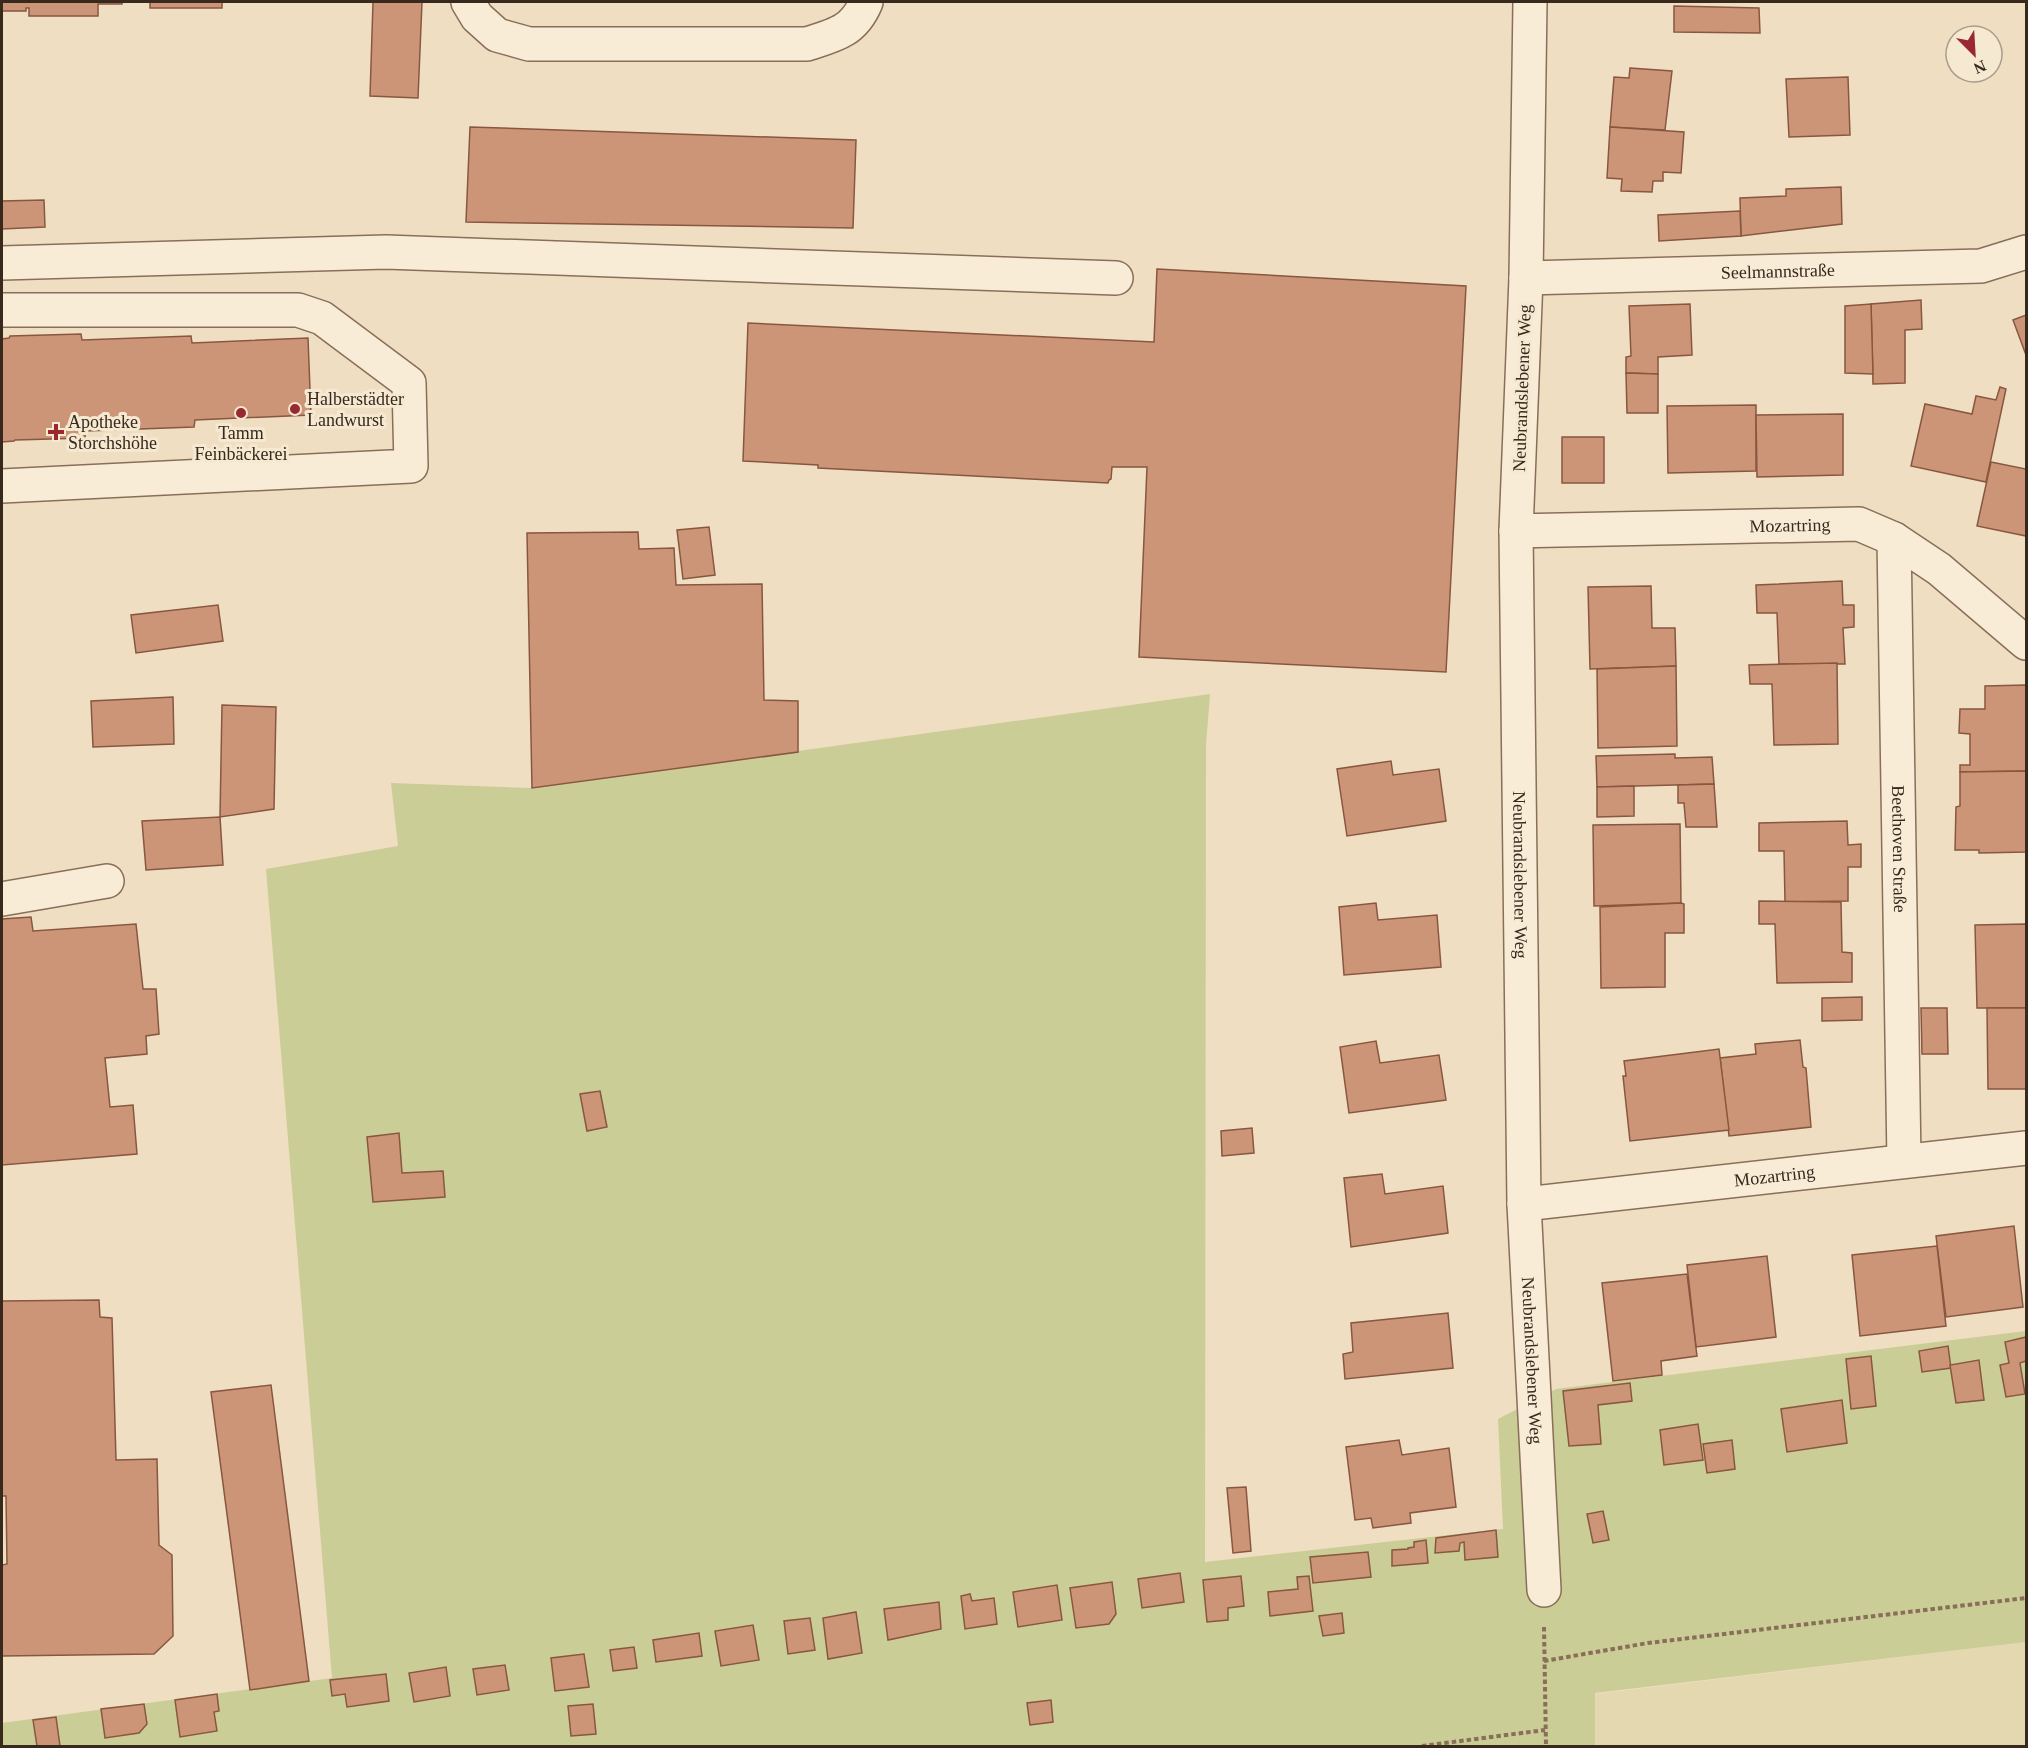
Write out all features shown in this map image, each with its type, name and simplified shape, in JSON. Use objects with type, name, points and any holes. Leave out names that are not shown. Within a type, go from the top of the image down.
[{"type":"street","points":[[468,2],[477,17],[497,35],[529,44],[807,44],[838,35],[859,17],[866,2]]},
{"type":"street","name":"Neubrandslebener Weg","points":[[1530,2],[1526,278],[1516,531],[1524,1204],[1544,1590]]},
{"type":"street","points":[[2,263],[386,252],[1116,278]]},
{"type":"street","name":"Seelmannstraße","points":[[1526,278],[1981,266],[2026,252]]},
{"type":"street","points":[[2,310],[298,310],[322,318],[409,383],[411,466],[2,486]]},
{"type":"street","name":"Mozartring","points":[[1516,531],[1859,524],[1894,539],[1939,570],[2026,643]]},
{"type":"street","name":"Beethoven Straße","points":[[1894,539],[1904,1161]]},
{"type":"street","points":[[2,899],[107,881]]},
{"type":"street","name":"Mozartring","points":[[1524,1204],[2026,1148]]},
{"type":"path","points":[[1544,1590],[1546,1746]]},
{"type":"path","points":[[1544,1661],[1648,1643],[2026,1598]]},
{"type":"path","points":[[1422,1746],[1545,1730]]},
{"type":"shaded area","points":[[2026,1642],[2026,1746],[1595,1746],[1595,1694]]},
{"type":"green space","points":[[1210,694],[1206,745],[1205,1562],[1503,1529],[1498,1419],[1556,1389],[2026,1331],[2026,1642],[1595,1693],[1595,1746],[2,1746],[2,1723],[332,1678],[266,869],[398,846],[391,783],[532,788]]},
{"type":"building","points":[[2,2],[122,2],[122,4],[98,4],[98,16],[29,16],[29,8],[26,8],[26,11],[2,11]]},
{"type":"building","points":[[150,2],[222,2],[222,8],[150,8]]},
{"type":"building","points":[[373,2],[422,2],[418,98],[370,96]]},
{"type":"building","points":[[1674,6],[1759,8],[1760,33],[1674,32]]},
{"type":"building","points":[[1630,68],[1672,71],[1665,130],[1610,127],[1614,77],[1629,78]]},
{"type":"building","points":[[1848,77],[1850,135],[1789,137],[1786,79]]},
{"type":"building","points":[[470,127],[856,140],[853,228],[466,222]]},
{"type":"building","points":[[1610,127],[1684,132],[1681,173],[1663,172],[1663,181],[1653,181],[1652,192],[1621,191],[1622,179],[1607,178]]},
{"type":"building","points":[[1841,187],[1842,224],[1741,236],[1740,198],[1786,196],[1786,189]]},
{"type":"building","points":[[44,200],[45,227],[2,229],[2,201]]},
{"type":"building","points":[[1740,211],[1741,236],[1659,241],[1658,215]]},
{"type":"building","points":[[1157,269],[1466,286],[1446,672],[1139,657],[1147,467],[1112,467],[1111,479],[1108,483],[818,468],[818,465],[743,461],[748,323],[1154,342]]},
{"type":"building","points":[[1921,300],[1922,329],[1905,330],[1905,383],[1873,384],[1871,304]]},
{"type":"building","points":[[1690,304],[1692,355],[1658,357],[1658,374],[1626,373],[1626,357],[1631,356],[1629,306]]},
{"type":"building","points":[[1871,304],[1873,374],[1845,373],[1845,306]]},
{"type":"building","points":[[2026,315],[2026,355],[2013,320]]},
{"type":"building","points":[[81,334],[82,340],[191,336],[192,343],[308,338],[311,415],[195,420],[194,427],[85,431],[85,438],[2,442],[2,339],[10,336]]},
{"type":"building","points":[[1626,373],[1658,374],[1658,413],[1627,413]]},
{"type":"building","points":[[2000,387],[2006,389],[1986,482],[1911,466],[1925,404],[1972,414],[1976,396],[1996,400]]},
{"type":"building","points":[[1756,405],[1756,471],[1668,473],[1667,406]]},
{"type":"building","points":[[1843,414],[1843,475],[1757,477],[1756,415]]},
{"type":"building","points":[[1562,437],[1604,437],[1604,483],[1562,483]]},
{"type":"building","points":[[1991,462],[2026,469],[2026,536],[1977,526]]},
{"type":"building","points":[[709,527],[715,575],[683,579],[677,530]]},
{"type":"building","points":[[638,532],[639,549],[674,548],[676,585],[762,584],[764,700],[798,701],[798,752],[532,788],[527,533]]},
{"type":"building","points":[[1842,581],[1843,605],[1854,605],[1854,627],[1843,628],[1845,664],[1779,664],[1777,613],[1757,613],[1756,585]]},
{"type":"building","points":[[1651,586],[1652,628],[1675,628],[1676,666],[1590,669],[1588,587]]},
{"type":"building","points":[[218,605],[223,641],[136,653],[131,615]]},
{"type":"building","points":[[1837,663],[1838,744],[1774,745],[1772,684],[1750,684],[1749,665]]},
{"type":"building","points":[[1676,666],[1677,746],[1598,748],[1597,669]]},
{"type":"building","points":[[2026,685],[2026,771],[1960,772],[1960,765],[1970,765],[1970,734],[1959,733],[1960,709],[1985,709],[1985,686]]},
{"type":"building","points":[[173,697],[174,744],[93,747],[91,701]]},
{"type":"building","points":[[222,705],[276,707],[274,809],[220,817]]},
{"type":"building","points":[[1675,754],[1675,758],[1712,757],[1714,784],[1597,787],[1596,756]]},
{"type":"building","points":[[1391,761],[1393,775],[1439,769],[1446,821],[1347,836],[1337,769]]},
{"type":"building","points":[[2026,771],[2026,852],[1979,853],[1979,850],[1955,850],[1956,807],[1960,806],[1960,772]]},
{"type":"building","points":[[1714,784],[1717,827],[1686,827],[1684,803],[1678,803],[1678,785]]},
{"type":"building","points":[[1634,786],[1634,816],[1597,817],[1597,787]]},
{"type":"building","points":[[220,817],[223,865],[146,870],[142,821]]},
{"type":"building","points":[[1847,821],[1848,845],[1861,844],[1861,867],[1848,867],[1848,901],[1785,902],[1784,851],[1759,851],[1759,823]]},
{"type":"building","points":[[1680,824],[1681,903],[1594,906],[1593,825]]},
{"type":"building","points":[[1759,901],[1841,902],[1842,952],[1852,953],[1852,982],[1777,983],[1775,924],[1759,924]]},
{"type":"building","points":[[1376,903],[1378,920],[1437,915],[1441,967],[1344,975],[1339,907]]},
{"type":"building","points":[[1684,904],[1684,933],[1665,933],[1665,987],[1601,988],[1600,907]]},
{"type":"building","points":[[31,917],[33,931],[136,924],[143,989],[156,989],[159,1034],[146,1036],[147,1054],[105,1058],[110,1107],[133,1105],[137,1154],[2,1165],[2,919]]},
{"type":"building","points":[[2026,924],[2026,1008],[1977,1008],[1975,925]]},
{"type":"building","points":[[1862,997],[1862,1020],[1822,1021],[1822,998]]},
{"type":"building","points":[[1921,1008],[1947,1008],[1948,1054],[1922,1054]]},
{"type":"building","points":[[1987,1008],[2026,1008],[2026,1089],[1988,1089]]},
{"type":"building","points":[[1800,1040],[1803,1067],[1806,1068],[1811,1127],[1729,1136],[1720,1058],[1756,1054],[1755,1044]]},
{"type":"building","points":[[1376,1041],[1380,1063],[1439,1055],[1446,1100],[1349,1113],[1340,1047]]},
{"type":"building","points":[[1719,1049],[1729,1130],[1630,1141],[1623,1076],[1626,1076],[1624,1061]]},
{"type":"building","points":[[600,1091],[607,1127],[587,1131],[580,1094]]},
{"type":"building","points":[[1252,1128],[1254,1153],[1222,1156],[1221,1131]]},
{"type":"building","points":[[399,1133],[402,1173],[443,1171],[445,1197],[373,1202],[367,1137]]},
{"type":"building","points":[[1382,1174],[1385,1194],[1443,1186],[1448,1233],[1351,1247],[1344,1178]]},
{"type":"building","points":[[2014,1226],[2023,1307],[1946,1317],[1936,1236]]},
{"type":"building","points":[[1937,1246],[1946,1326],[1860,1336],[1852,1255]]},
{"type":"building","points":[[1767,1256],[1776,1337],[1696,1347],[1687,1265]]},
{"type":"building","points":[[1687,1274],[1697,1356],[1661,1361],[1662,1375],[1613,1381],[1602,1283]]},
{"type":"building","points":[[99,1300],[100,1317],[112,1318],[116,1460],[157,1459],[159,1545],[172,1555],[173,1636],[154,1654],[2,1656],[2,1565],[7,1564],[6,1496],[2,1496],[2,1301]]},
{"type":"building","points":[[1448,1313],[1453,1368],[1345,1379],[1343,1354],[1353,1352],[1351,1323]]},
{"type":"building","points":[[2026,1337],[2026,1361],[2020,1363],[2025,1394],[2006,1397],[2000,1365],[2009,1363],[2005,1342]]},
{"type":"building","points":[[1948,1346],[1951,1368],[1922,1372],[1919,1351]]},
{"type":"building","points":[[1871,1356],[1876,1406],[1851,1409],[1846,1359]]},
{"type":"building","points":[[1979,1360],[1984,1400],[1956,1403],[1950,1365]]},
{"type":"building","points":[[1630,1383],[1632,1401],[1598,1405],[1601,1444],[1569,1446],[1563,1391]]},
{"type":"building","points":[[271,1385],[309,1681],[250,1690],[211,1392]]},
{"type":"building","points":[[1842,1400],[1847,1443],[1787,1452],[1781,1409]]},
{"type":"building","points":[[1698,1424],[1703,1460],[1664,1465],[1660,1430]]},
{"type":"building","points":[[1399,1440],[1402,1455],[1449,1448],[1456,1507],[1410,1513],[1411,1523],[1373,1528],[1371,1518],[1355,1520],[1346,1447]]},
{"type":"building","points":[[1732,1440],[1735,1469],[1707,1473],[1703,1444]]},
{"type":"building","points":[[1246,1487],[1251,1551],[1233,1553],[1227,1488]]},
{"type":"building","points":[[1603,1511],[1609,1540],[1593,1543],[1587,1514]]},
{"type":"building","points":[[1496,1530],[1498,1557],[1465,1560],[1464,1542],[1460,1543],[1459,1551],[1435,1553],[1436,1538]]},
{"type":"building","points":[[1426,1540],[1428,1563],[1392,1566],[1392,1550],[1408,1549],[1414,1547],[1414,1542]]},
{"type":"building","points":[[1368,1552],[1371,1577],[1313,1583],[1310,1557]]},
{"type":"building","points":[[1180,1573],[1184,1602],[1142,1608],[1138,1579]]},
{"type":"building","points":[[1241,1576],[1244,1606],[1228,1608],[1228,1620],[1207,1622],[1203,1580]]},
{"type":"building","points":[[1309,1576],[1313,1611],[1270,1616],[1268,1592],[1298,1589],[1297,1577]]},
{"type":"building","points":[[1112,1582],[1116,1614],[1109,1624],[1076,1628],[1070,1588]]},
{"type":"building","points":[[1057,1585],[1062,1620],[1018,1627],[1013,1592]]},
{"type":"building","points":[[970,1594],[972,1601],[994,1598],[997,1624],[965,1629],[961,1596]]},
{"type":"building","points":[[939,1602],[941,1629],[888,1640],[884,1609]]},
{"type":"building","points":[[856,1612],[862,1653],[828,1659],[823,1618]]},
{"type":"building","points":[[1342,1613],[1344,1633],[1323,1636],[1319,1616]]},
{"type":"building","points":[[810,1618],[815,1650],[788,1654],[784,1621]]},
{"type":"building","points":[[753,1625],[759,1660],[721,1666],[715,1631]]},
{"type":"building","points":[[699,1633],[702,1656],[656,1662],[653,1640]]},
{"type":"building","points":[[634,1647],[637,1668],[613,1671],[610,1650]]},
{"type":"building","points":[[584,1654],[589,1687],[555,1691],[551,1658]]},
{"type":"building","points":[[505,1665],[509,1690],[477,1695],[473,1669]]},
{"type":"building","points":[[446,1667],[450,1696],[414,1702],[409,1673]]},
{"type":"building","points":[[386,1674],[389,1701],[347,1707],[345,1694],[332,1696],[330,1680]]},
{"type":"building","points":[[217,1694],[219,1711],[214,1712],[217,1731],[180,1737],[175,1700]]},
{"type":"building","points":[[1051,1700],[1053,1722],[1030,1725],[1027,1703]]},
{"type":"building","points":[[144,1704],[147,1724],[139,1733],[105,1738],[101,1709]]},
{"type":"building","points":[[593,1704],[596,1734],[571,1736],[568,1706]]},
{"type":"building","points":[[56,1717],[60,1746],[37,1746],[33,1720]]},
{"type":"place","name":"Halberstädter Landwurst","points":[[295,409]]},
{"type":"place","name":"Tamm Feinbäckerei","points":[[241,413]]},
{"type":"place","name":"Apotheke Storchshöhe","points":[[56,432]]}]
